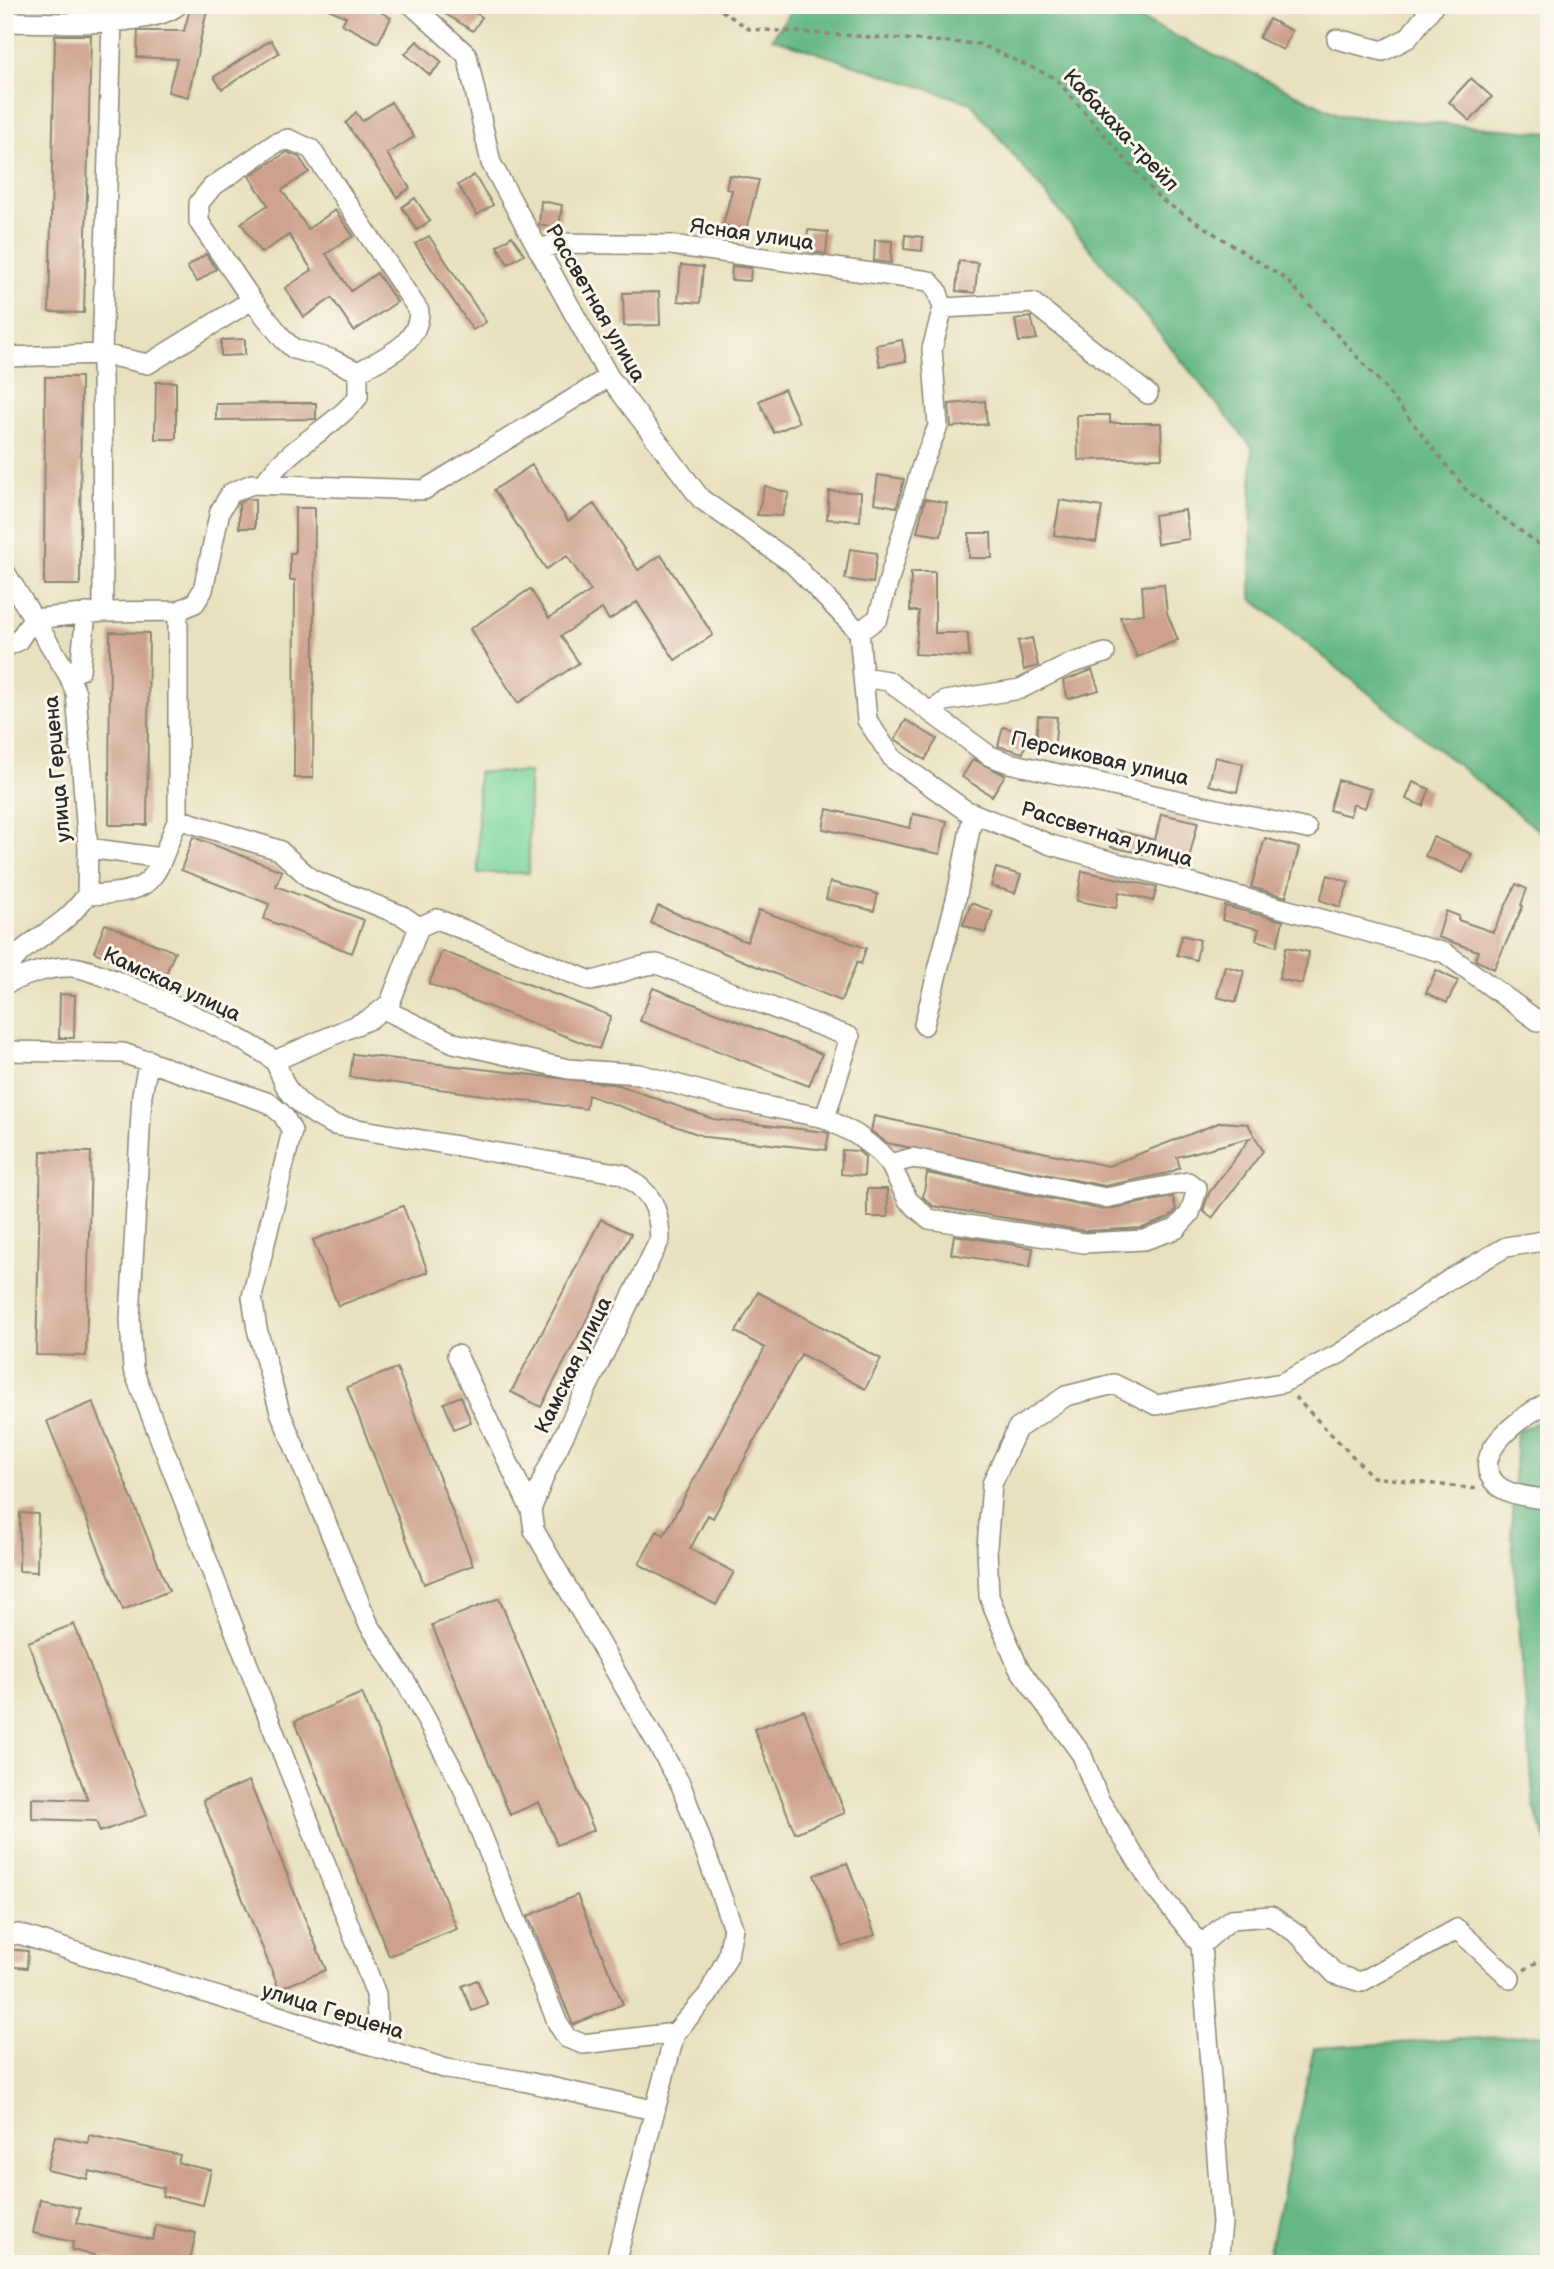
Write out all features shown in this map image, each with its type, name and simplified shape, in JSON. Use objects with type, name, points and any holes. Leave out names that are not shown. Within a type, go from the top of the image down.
[{"type":"street","points":[[5,22],[112,21],[137,13],[162,15],[178,5]]},
{"type":"street","name":"Рассветная улица","points":[[412,5],[467,55],[491,163],[609,377],[701,499],[792,563],[859,632],[867,720],[894,759],[973,814],[1051,845],[1445,953],[1538,1021],[1549,1024]]},
{"type":"street","points":[[1337,39],[1382,51],[1408,38],[1434,5]]},
{"type":"street","points":[[69,676],[80,670],[94,613],[112,21]]},
{"type":"street","points":[[288,139],[299,141],[311,149],[419,311],[419,327],[405,344],[358,372],[331,359],[294,349],[252,299],[199,222],[199,203],[212,187],[276,143],[288,139]]},
{"type":"street","name":"Ясная улица","points":[[538,249],[561,243],[671,245],[929,281],[937,290],[943,309]]},
{"type":"street","points":[[5,357],[102,354],[148,364],[252,299]]},
{"type":"street","points":[[859,632],[878,618],[922,466],[938,426],[932,349],[943,309],[1034,303],[1148,394]]},
{"type":"street","points":[[264,485],[273,469],[342,417],[358,397],[358,372]]},
{"type":"street","points":[[5,647],[18,641],[33,619],[94,613],[178,611],[195,603],[203,590],[220,510],[231,493],[252,484],[424,490],[609,377]]},
{"type":"street","name":"улица Герцена","points":[[5,572],[69,676],[76,693],[88,848],[87,895]]},
{"type":"street","points":[[5,978],[9,964],[21,951],[62,922],[87,895],[129,894],[153,880],[178,819],[178,611]]},
{"type":"street","points":[[932,711],[945,701],[1020,689],[1070,664],[1105,653]]},
{"type":"street","name":"Персиковая улица","points":[[863,677],[888,681],[990,756],[1009,763],[1307,829]]},
{"type":"street","points":[[924,1026],[957,895],[973,814]]},
{"type":"street","points":[[178,819],[279,850],[311,879],[403,916],[419,927]]},
{"type":"street","points":[[88,848],[162,858]]},
{"type":"street","points":[[274,1061],[370,1019],[390,1003],[419,927],[438,919],[591,981],[613,977],[637,964],[657,964],[850,1037],[825,1118]]},
{"type":"street","name":"Камская улица","points":[[5,984],[32,972],[72,967],[92,971],[166,1003],[274,1061],[286,1087],[303,1106],[312,1115],[334,1125],[622,1174],[641,1185],[659,1215],[660,1239],[545,1474],[531,1510]]},
{"type":"street","points":[[383,1009],[454,1043],[568,1069],[639,1074],[734,1100],[825,1118],[858,1135],[890,1164],[908,1200],[929,1219],[1084,1243],[1144,1240],[1176,1229],[1190,1213],[1197,1189],[1188,1182],[1105,1198],[913,1158],[890,1164]]},
{"type":"street","points":[[5,1051],[123,1053],[149,1060],[182,1076],[269,1102],[283,1115],[292,1131],[252,1297],[257,1329],[279,1412],[368,1623],[407,1684],[462,1786],[558,2024],[567,2038],[583,2044],[675,2033]]},
{"type":"street","points":[[149,1060],[142,1094],[130,1319],[133,1369],[376,1994],[378,2048]]},
{"type":"street","points":[[1218,2264],[1222,2223],[1200,1945],[1154,1887],[1098,1798],[1082,1755],[1018,1667],[989,1596],[987,1548],[992,1484],[1017,1429],[1066,1396],[1114,1384],[1156,1405],[1282,1383],[1339,1354],[1450,1279],[1506,1247],[1549,1240]]},
{"type":"street","points":[[457,1355],[531,1510],[534,1530],[681,1785],[733,1928],[728,1956],[708,1995],[675,2033],[615,2264]]},
{"type":"street","points":[[1549,1402],[1528,1412],[1504,1432],[1491,1452],[1488,1467],[1497,1485],[1514,1493],[1549,1500]]},
{"type":"street","points":[[1200,1945],[1231,1919],[1271,1916],[1299,1935],[1335,1974],[1361,1982],[1457,1929],[1510,1978]]},
{"type":"street","name":"улица Герцена","points":[[5,1936],[19,1934],[447,2069],[523,2081],[653,2110]]},
{"type":"path","name":"Кабахаха-трейл","points":[[713,5],[749,29],[979,44],[1055,78],[1160,199],[1287,280],[1381,383],[1468,491],[1549,552]]},
{"type":"path","points":[[1282,1383],[1373,1477],[1514,1493]]},
{"type":"path","points":[[1510,1978],[1549,1955]]},
{"type":"green space","points":[[796,5],[1111,5],[1340,115],[1549,133],[1549,839],[1251,598],[1252,447],[971,103],[772,38]]},
{"type":"green space","points":[[478,772],[529,772],[529,873],[478,873]]},
{"type":"green space","points":[[1549,1416],[1549,1849],[1534,1806],[1511,1529],[1517,1432]]},
{"type":"green space","points":[[1549,2034],[1549,2264],[1266,2264],[1314,2048]]},
{"type":"building","points":[[191,5],[208,5],[188,97],[168,92],[177,59],[137,57],[138,31],[184,31]]},
{"type":"building","points":[[320,5],[368,5],[391,18],[378,43],[342,24],[346,17]]},
{"type":"building","points":[[431,5],[462,5],[482,17],[473,31]]},
{"type":"building","points":[[1269,19],[1292,31],[1283,50],[1259,38]]},
{"type":"building","points":[[55,35],[91,35],[84,313],[49,312]]},
{"type":"building","points":[[271,40],[279,53],[222,89],[214,77]]},
{"type":"building","points":[[417,41],[442,62],[430,75],[405,54]]},
{"type":"building","points":[[1471,78],[1492,97],[1470,121],[1449,102]]},
{"type":"building","points":[[391,102],[414,137],[387,154],[410,188],[397,197],[346,123],[356,112],[362,121]]},
{"type":"building","points":[[287,152],[299,157],[309,172],[282,190],[308,229],[335,210],[353,236],[326,254],[351,291],[377,273],[397,302],[354,331],[332,298],[304,317],[285,288],[312,270],[289,235],[261,253],[241,223],[268,205],[249,176]]},
{"type":"building","points":[[474,175],[493,205],[477,215],[458,185]]},
{"type":"building","points":[[729,175],[759,180],[746,230],[723,225],[732,190],[726,189]]},
{"type":"building","points":[[415,198],[430,221],[417,230],[402,207]]},
{"type":"building","points":[[541,201],[562,205],[559,228],[539,225]]},
{"type":"building","points":[[808,230],[828,232],[826,254],[806,251]]},
{"type":"building","points":[[905,235],[923,237],[922,251],[904,249]]},
{"type":"building","points":[[429,236],[486,322],[473,330],[415,244]]},
{"type":"building","points":[[512,236],[524,254],[508,264],[497,246]]},
{"type":"building","points":[[875,240],[892,241],[891,263],[874,261]]},
{"type":"building","points":[[206,254],[216,269],[197,282],[187,267]]},
{"type":"building","points":[[959,261],[978,263],[975,293],[956,291]]},
{"type":"building","points":[[681,265],[703,267],[700,303],[678,301]]},
{"type":"building","points":[[732,266],[751,268],[750,281],[731,280]]},
{"type":"building","points":[[659,292],[660,325],[624,326],[623,293]]},
{"type":"building","points":[[1031,317],[1037,339],[1019,342],[1015,320]]},
{"type":"building","points":[[245,339],[245,355],[221,356],[221,340]]},
{"type":"building","points":[[902,340],[906,361],[880,366],[876,345]]},
{"type":"building","points":[[45,377],[81,377],[80,585],[44,585]]},
{"type":"building","points":[[156,382],[176,382],[176,439],[155,439]]},
{"type":"building","points":[[784,389],[799,422],[774,433],[759,401]]},
{"type":"building","points":[[985,401],[987,424],[951,427],[949,404]]},
{"type":"building","points":[[316,403],[316,419],[216,420],[216,404]]},
{"type":"building","points":[[1077,415],[1110,415],[1110,423],[1161,423],[1162,458],[1078,460]]},
{"type":"building","points":[[532,465],[568,521],[594,504],[638,570],[661,555],[713,635],[675,660],[637,602],[609,620],[602,609],[561,636],[579,663],[518,703],[470,629],[530,589],[549,618],[591,591],[567,556],[546,569],[494,490]]},
{"type":"building","points":[[878,475],[904,479],[897,507],[874,503]]},
{"type":"building","points":[[765,486],[789,493],[782,516],[757,515]]},
{"type":"building","points":[[829,491],[861,492],[860,521],[827,519]]},
{"type":"building","points":[[255,499],[255,528],[239,528],[239,503]]},
{"type":"building","points":[[925,499],[947,503],[941,536],[917,532]]},
{"type":"building","points":[[1060,500],[1102,507],[1096,542],[1054,535]]},
{"type":"building","points":[[295,508],[315,508],[313,778],[294,778],[295,580],[290,580],[290,553],[295,553]]},
{"type":"building","points":[[1185,510],[1189,539],[1157,544],[1154,515]]},
{"type":"building","points":[[969,533],[991,533],[992,558],[969,558]]},
{"type":"building","points":[[850,549],[877,553],[873,583],[845,579]]},
{"type":"building","points":[[911,572],[935,572],[935,633],[968,633],[969,657],[915,654],[919,611],[910,611]]},
{"type":"building","points":[[1164,584],[1167,613],[1178,640],[1137,657],[1120,617],[1144,614],[1142,586]]},
{"type":"building","points":[[110,632],[149,633],[147,825],[109,825]]},
{"type":"building","points":[[1032,638],[1038,666],[1024,670],[1018,641]]},
{"type":"building","points":[[1092,670],[1099,690],[1068,699],[1063,681]]},
{"type":"building","points":[[1038,716],[1057,717],[1055,743],[1036,742]]},
{"type":"building","points":[[906,720],[937,739],[925,760],[895,739]]},
{"type":"building","points":[[1003,727],[1028,734],[1023,753],[998,746]]},
{"type":"building","points":[[1215,757],[1243,764],[1237,792],[1209,785]]},
{"type":"building","points":[[973,759],[1005,775],[992,796],[962,777]]},
{"type":"building","points":[[1338,780],[1371,789],[1365,808],[1353,804],[1350,816],[1329,810]]},
{"type":"building","points":[[1413,782],[1430,789],[1423,806],[1406,799]]},
{"type":"building","points":[[827,809],[910,828],[913,814],[947,821],[940,854],[823,829]]},
{"type":"building","points":[[1161,814],[1198,822],[1188,863],[1111,847],[1115,830],[1155,840]]},
{"type":"building","points":[[193,837],[282,871],[276,886],[364,920],[352,953],[264,919],[269,904],[181,870]]},
{"type":"building","points":[[1433,837],[1472,854],[1463,873],[1425,856]]},
{"type":"building","points":[[1265,838],[1299,848],[1286,897],[1251,887]]},
{"type":"building","points":[[996,868],[1021,875],[1015,893],[991,886]]},
{"type":"building","points":[[1082,871],[1157,887],[1153,901],[1119,892],[1116,908],[1077,901]]},
{"type":"building","points":[[1328,875],[1349,882],[1340,907],[1320,900]]},
{"type":"building","points":[[830,882],[878,894],[874,911],[826,899]]},
{"type":"building","points":[[1516,884],[1527,889],[1521,905],[1523,906],[1494,969],[1475,960],[1478,951],[1438,937],[1446,911],[1459,916],[1458,920],[1493,932]]},
{"type":"building","points":[[971,903],[993,911],[985,933],[963,925]]},
{"type":"building","points":[[658,906],[747,942],[759,910],[866,948],[861,964],[857,962],[841,1001],[651,923]]},
{"type":"building","points":[[1225,906],[1283,921],[1277,946],[1256,940],[1259,929],[1222,920]]},
{"type":"building","points":[[105,924],[175,952],[163,981],[94,952]]},
{"type":"building","points":[[1182,935],[1200,940],[1196,960],[1177,955]]},
{"type":"building","points":[[1286,947],[1309,952],[1302,984],[1279,979]]},
{"type":"building","points":[[442,951],[611,1016],[599,1049],[429,984]]},
{"type":"building","points":[[1225,966],[1244,971],[1236,1002],[1217,997]]},
{"type":"building","points":[[1436,970],[1458,981],[1447,1003],[1426,993]]},
{"type":"building","points":[[653,988],[822,1054],[809,1086],[640,1021]]},
{"type":"building","points":[[60,994],[75,995],[74,1038],[59,1038]]},
{"type":"building","points":[[353,1054],[619,1085],[713,1119],[829,1134],[826,1150],[706,1137],[588,1095],[586,1109],[350,1077]]},
{"type":"building","points":[[874,1116],[1108,1166],[1221,1122],[1248,1124],[1263,1151],[1212,1218],[1203,1211],[1209,1193],[1250,1138],[1177,1157],[1180,1168],[1168,1173],[1105,1186],[887,1143],[871,1131]]},
{"type":"building","points":[[842,1150],[858,1151],[865,1157],[864,1176],[841,1174]]},
{"type":"building","points":[[41,1151],[91,1152],[86,1356],[36,1355]]},
{"type":"building","points":[[927,1173],[1103,1210],[1173,1197],[1176,1210],[1169,1218],[1142,1228],[1085,1231],[933,1206],[923,1197]]},
{"type":"building","points":[[867,1189],[887,1189],[888,1217],[867,1217]]},
{"type":"building","points":[[403,1206],[428,1272],[338,1306],[313,1240]]},
{"type":"building","points":[[601,1219],[631,1234],[541,1407],[511,1392]]},
{"type":"building","points":[[954,1235],[1033,1248],[1030,1267],[951,1254]]},
{"type":"building","points":[[758,1292],[881,1359],[865,1389],[801,1354],[713,1518],[708,1515],[690,1549],[734,1572],[716,1605],[639,1564],[657,1531],[664,1535],[765,1348],[736,1332]]},
{"type":"building","points":[[397,1368],[473,1565],[424,1584],[347,1387]]},
{"type":"building","points":[[461,1396],[471,1422],[454,1429],[444,1403]]},
{"type":"building","points":[[93,1402],[169,1591],[123,1610],[47,1421]]},
{"type":"building","points":[[20,1513],[38,1514],[37,1572],[19,1571]]},
{"type":"building","points":[[499,1598],[594,1830],[557,1845],[539,1802],[510,1815],[432,1625]]},
{"type":"building","points":[[74,1624],[147,1815],[100,1832],[96,1821],[32,1819],[32,1798],[88,1800],[28,1642]]},
{"type":"building","points":[[362,1693],[457,1929],[389,1956],[295,1721]]},
{"type":"building","points":[[804,1710],[845,1813],[795,1833],[754,1729]]},
{"type":"building","points":[[249,1781],[326,1970],[279,1989],[203,1800]]},
{"type":"building","points":[[847,1863],[875,1935],[842,1947],[814,1875]]},
{"type":"building","points":[[577,1895],[623,2004],[573,2025],[528,1916]]},
{"type":"building","points":[[5,1949],[28,1951],[27,1968],[5,1966]]},
{"type":"building","points":[[477,1980],[488,2005],[472,2011],[462,1986]]},
{"type":"building","points":[[89,2135],[180,2155],[178,2163],[211,2170],[203,2205],[162,2196],[164,2188],[89,2171],[87,2179],[47,2170],[55,2136],[88,2143]]},
{"type":"building","points":[[40,2199],[80,2208],[77,2223],[153,2240],[156,2225],[196,2233],[189,2264],[150,2259],[149,2264],[131,2264],[72,2250],[73,2242],[33,2233]]}]
